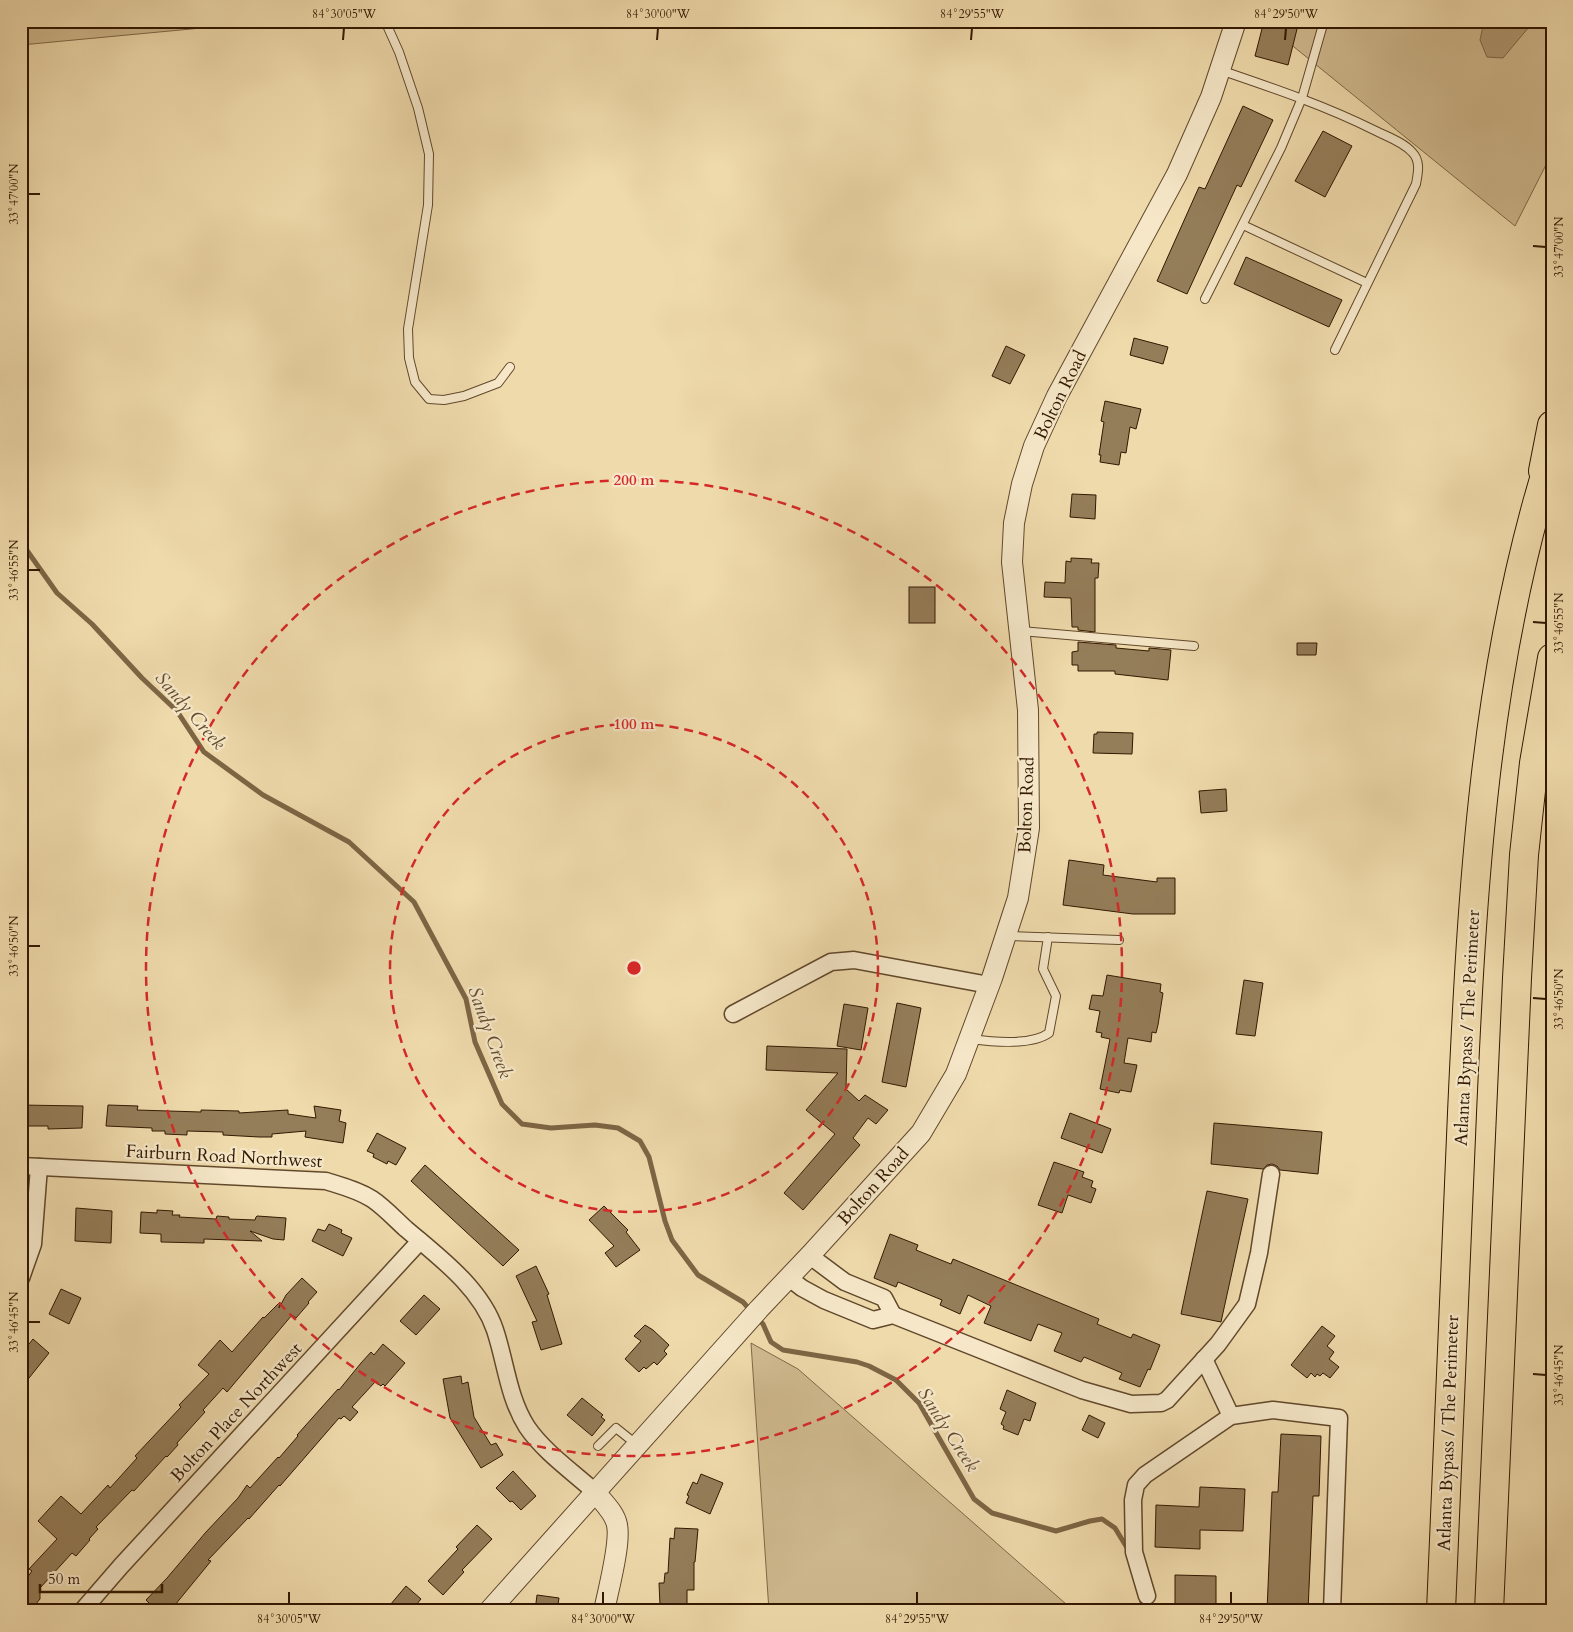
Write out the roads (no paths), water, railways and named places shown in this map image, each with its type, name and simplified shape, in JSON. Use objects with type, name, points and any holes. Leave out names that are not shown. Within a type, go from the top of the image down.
[{"type":"highway","points":[[1538,494],[1552,425]]},
{"type":"highway","name":"Atlanta Bypass / The Perimeter","points":[[1441,1611],[1467,1001],[1480,820],[1494,710],[1508,627],[1538,494],[1552,453]]},
{"type":"highway","points":[[1489,1611],[1516,988],[1524,855],[1534,764],[1552,658]]},
{"type":"street","name":"Bolton Road","points":[[488,1611],[759,1309],[810,1256],[921,1133],[956,1074],[989,985],[1018,898],[1029,828],[1028,710],[1012,562],[1014,523],[1022,484],[1034,446],[1057,396],[1177,174],[1211,97],[1236,21]]},
{"type":"street","points":[[733,1014],[831,962],[839,961],[854,960],[989,985]]},
{"type":"street","name":"Fairburn Road Northwest","points":[[21,1166],[326,1181],[352,1189],[372,1199],[467,1284],[485,1308],[495,1330],[511,1395],[527,1427],[545,1447],[596,1492]]},
{"type":"street","points":[[21,1278],[33,1244],[38,1167]]},
{"type":"street","points":[[789,1278],[802,1288],[838,1306],[873,1320],[893,1315],[1082,1390],[1131,1404],[1161,1403],[1167,1400],[1218,1344],[1246,1304],[1259,1253],[1271,1174]]},
{"type":"street","name":"Bolton Place Northwest","points":[[82,1611],[121,1566],[420,1241]]},
{"type":"street","points":[[810,1256],[849,1283],[884,1298],[893,1315]]},
{"type":"street","points":[[838,1306],[849,1283]]},
{"type":"street","points":[[1204,1360],[1231,1416]]},
{"type":"street","points":[[1147,1596],[1134,1552],[1133,1500],[1136,1485],[1144,1475],[1231,1416],[1273,1410],[1339,1418],[1332,1611]]},
{"type":"street","points":[[596,1492],[612,1513],[617,1524],[618,1537],[604,1611]]},
{"type":"lane","points":[[385,21],[399,52],[418,108],[429,154],[428,205],[408,329],[409,358],[415,382],[429,399],[444,400],[464,396],[498,383],[510,367]]},
{"type":"lane","points":[[1205,299],[1282,148],[1302,98],[1324,21]]},
{"type":"lane","points":[[1220,70],[1302,98],[1360,122],[1401,143],[1413,153],[1419,167],[1416,184],[1335,350]]},
{"type":"lane","points":[[1243,225],[1367,283]]},
{"type":"lane","points":[[1020,631],[1194,646]]},
{"type":"lane","points":[[1006,936],[1119,940]]},
{"type":"lane","points":[[969,1039],[1029,1041],[1049,1034],[1056,996],[1043,969],[1048,937]]},
{"type":"lane","points":[[598,1446],[616,1428],[638,1446]]},
{"type":"waterway","name":"Sandy Creek","points":[[21,542],[57,593],[92,624],[142,678],[177,711],[204,752],[263,795],[349,842],[414,902],[466,999],[475,1042],[502,1104],[522,1124],[551,1128],[595,1125],[618,1128],[640,1141],[649,1157],[665,1221],[672,1240],[698,1275],[743,1302],[751,1311]]},
{"type":"waterway","name":"Sandy Creek","points":[[757,1318],[763,1324],[771,1342],[783,1350],[857,1362],[896,1380],[919,1403],[974,1499],[992,1513],[1056,1531],[1102,1519],[1115,1528],[1129,1551]]},
{"type":"waterway","name":"Sandy Creek","points":[[1142,1598],[1142,1611]]}]
